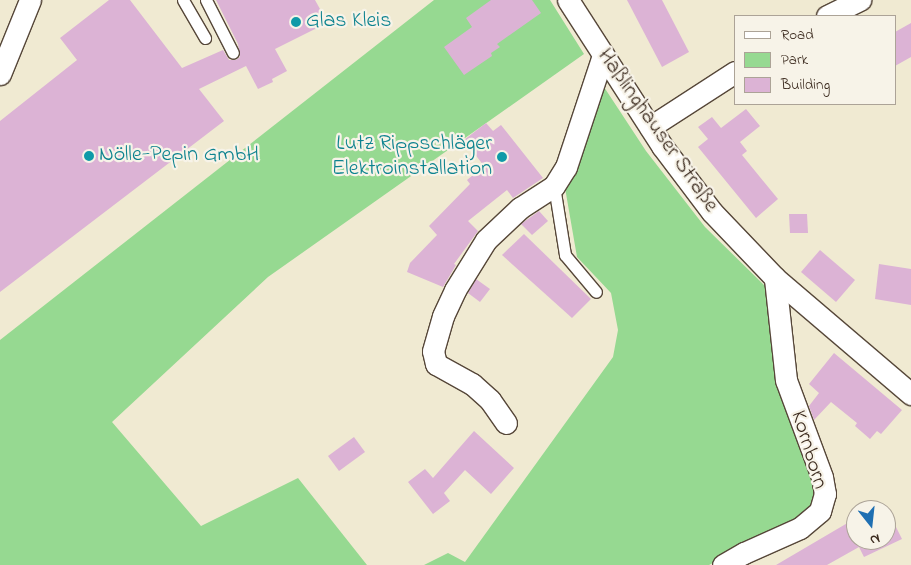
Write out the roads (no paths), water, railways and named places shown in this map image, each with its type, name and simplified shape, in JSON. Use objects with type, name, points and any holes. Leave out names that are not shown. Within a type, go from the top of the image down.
[{"type":"street","points":[[0,74],[30,0]]},
{"type":"street","name":"Haßlinghauser Straße","points":[[568,0],[662,146],[712,212],[775,278],[911,394]]},
{"type":"street","points":[[829,15],[860,0]]},
{"type":"street","points":[[506,423],[490,400],[472,384],[436,364],[433,351],[443,316],[455,290],[486,240],[520,208],[554,186],[566,167],[603,55]]},
{"type":"street","points":[[650,127],[734,73]]},
{"type":"street","name":"Kornborn","points":[[723,565],[800,528],[820,511],[825,494],[822,477],[786,380],[775,278]]},
{"type":"lane","points":[[184,0],[204,38]]},
{"type":"lane","points":[[206,0],[232,53]]},
{"type":"lane","points":[[554,186],[565,255],[596,292]]},
{"type":"place","name":"Glas Kleis","points":[[296,22]]},
{"type":"place","name":"Nölle-Pepin GmbH","points":[[89,156]]},
{"type":"place","name":"Lutz Rippschläger Elektroinstallation","points":[[502,157]]}]
